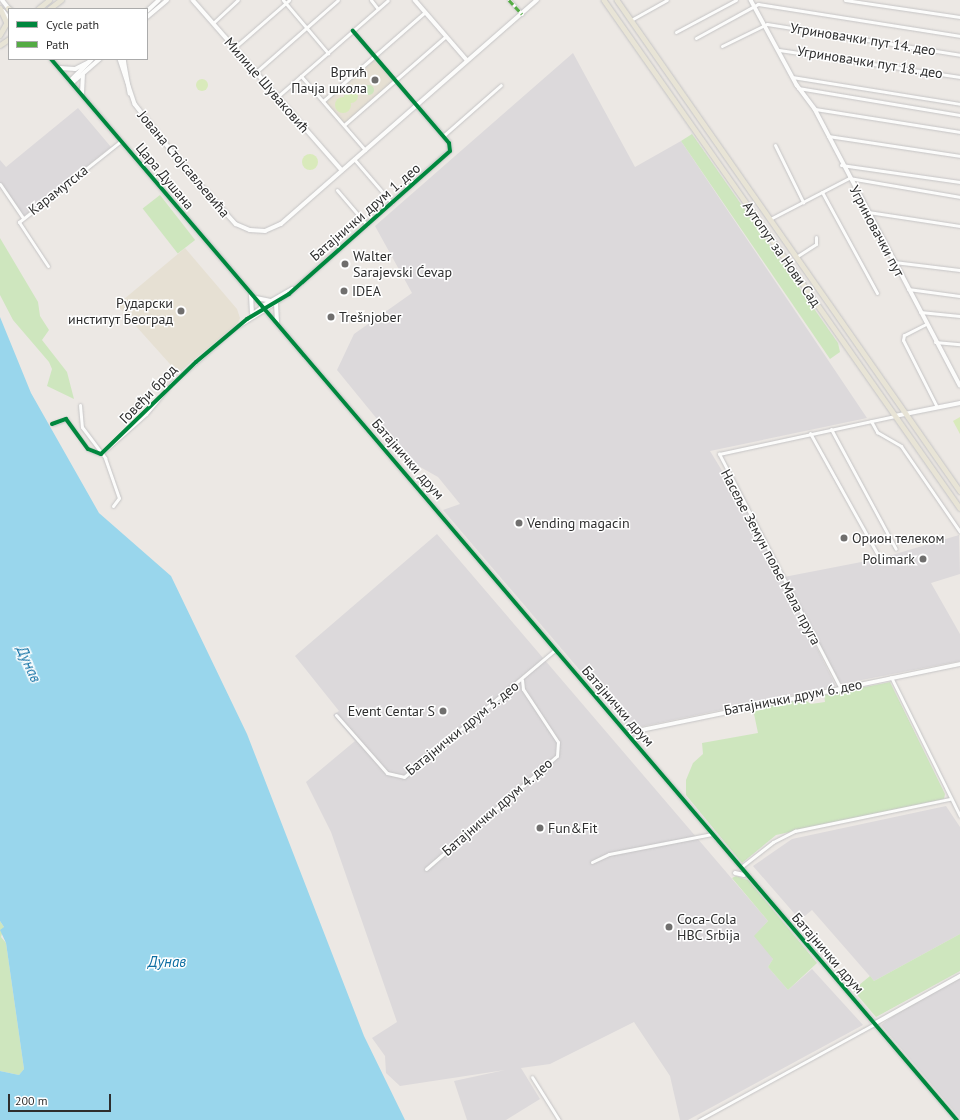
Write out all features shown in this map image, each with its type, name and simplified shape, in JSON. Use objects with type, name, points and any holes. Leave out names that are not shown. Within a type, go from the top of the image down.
[{"type":"main road","points":[[2,0],[8,8]]},
{"type":"main road","points":[[39,8],[49,0]]},
{"type":"main road","points":[[50,8],[61,0]]},
{"type":"main road","points":[[148,10],[160,0]]},
{"type":"main road","points":[[148,16],[167,0]]},
{"type":"main road","name":"Аутопут за Нови Сад","points":[[604,0],[960,508]]},
{"type":"main road","name":"Аутопут за Нови Сад","points":[[617,0],[960,491]]},
{"type":"main road","points":[[0,8],[8,17]]},
{"type":"main road","points":[[0,8],[7,23],[0,35]]},
{"type":"main road","name":"Цара Душана","points":[[52,60],[263,308]]},
{"type":"main road","points":[[58,68],[71,70],[91,60]]},
{"type":"main road","points":[[71,82],[91,60]]},
{"type":"main road","points":[[71,82],[99,60]]},
{"type":"main road","points":[[83,95],[80,82],[84,73]]},
{"type":"main road","points":[[250,294],[262,302],[271,301]]},
{"type":"main road","points":[[250,294],[252,313]]},
{"type":"main road","points":[[276,303],[278,326]]},
{"type":"main road","name":"Батајнички друм","points":[[263,308],[627,733],[748,878],[957,1120]]},
{"type":"main road","points":[[735,873],[748,878]]},
{"type":"street","name":"Милице Шуваковић","points":[[193,0],[342,170]]},
{"type":"street","points":[[212,23],[237,0]]},
{"type":"street","points":[[234,48],[284,1],[289,0]]},
{"type":"street","points":[[256,72],[338,0]]},
{"type":"street","points":[[370,0],[378,9]]},
{"type":"street","points":[[277,96],[388,0]]},
{"type":"street","points":[[415,0],[467,60]]},
{"type":"street","points":[[509,0],[522,14]]},
{"type":"street","name":"Јована Стојсављевића","points":[[123,60],[130,94],[186,169],[227,216],[245,229],[260,231],[278,226],[537,0]]},
{"type":"street","points":[[631,20],[667,0]]},
{"type":"street","points":[[676,32],[736,0]]},
{"type":"street","name":"Угриновачки пут","points":[[751,0],[780,50],[798,88],[815,110],[842,165],[935,342],[960,385]]},
{"type":"street","points":[[845,0],[960,17]]},
{"type":"street","points":[[284,1],[328,52]]},
{"type":"street","points":[[696,38],[754,6],[960,36]]},
{"type":"street","points":[[323,101],[425,12]]},
{"type":"street","points":[[722,46],[765,24]]},
{"type":"street","name":"Угриновачки пут 14. део","points":[[765,24],[960,55]]},
{"type":"street","points":[[353,31],[443,136],[501,86]]},
{"type":"street","points":[[344,125],[446,36]]},
{"type":"street","name":"Угриновачки пут 18. део","points":[[780,50],[960,77]]},
{"type":"street","points":[[301,76],[365,150]]},
{"type":"street","points":[[792,77],[960,104]]},
{"type":"street","points":[[798,88],[960,115]]},
{"type":"street","points":[[815,110],[960,132]]},
{"type":"street","name":"Батајнички друм 1. део","points":[[263,308],[276,303],[293,289],[450,151],[451,145],[443,136]]},
{"type":"street","points":[[828,136],[960,156]]},
{"type":"street","name":"Карамутска","points":[[48,266],[19,224],[23,218],[121,141]]},
{"type":"street","points":[[775,145],[803,202]]},
{"type":"street","points":[[354,159],[392,202]]},
{"type":"street","points":[[842,165],[960,182]]},
{"type":"street","points":[[770,219],[849,178],[960,197]]},
{"type":"street","points":[[0,184],[23,218]]},
{"type":"street","points":[[337,190],[367,224]]},
{"type":"street","points":[[822,192],[877,293]]},
{"type":"street","points":[[868,212],[960,226]]},
{"type":"street","points":[[796,257],[816,244],[816,237]]},
{"type":"street","points":[[894,262],[960,270]]},
{"type":"street","name":"Батајнички друм 1. део","points":[[263,308],[271,301],[293,289]]},
{"type":"street","points":[[908,289],[960,296]]},
{"type":"street","points":[[247,319],[252,313],[263,308]]},
{"type":"street","points":[[247,319],[263,308]]},
{"type":"street","points":[[920,312],[960,316]]},
{"type":"street","name":"Говеђи брод","points":[[101,454],[146,414],[171,384],[247,319]]},
{"type":"street","points":[[926,324],[904,335],[903,340],[937,408]]},
{"type":"street","points":[[935,342],[960,344]]},
{"type":"street","name":"Насеље Земун поље Мала пруга","points":[[840,687],[718,456],[724,450],[960,403]]},
{"type":"street","points":[[80,405],[82,427],[101,454],[119,498],[113,506]]},
{"type":"street","points":[[52,424],[66,419],[88,449],[101,454]]},
{"type":"street","points":[[871,421],[877,432],[901,446],[960,532]]},
{"type":"street","points":[[831,429],[896,549]]},
{"type":"street","points":[[810,433],[878,555]]},
{"type":"street","name":"Батајнички друм 3. део","points":[[336,715],[386,773],[404,777],[515,681],[522,680],[555,650]]},
{"type":"street","name":"Батајнички друм 6. део","points":[[627,733],[840,687],[960,664]]},
{"type":"street","points":[[891,677],[950,799],[960,816]]},
{"type":"street","name":"Батајнички друм 4. део","points":[[426,869],[557,756],[558,742],[523,689],[522,680]]},
{"type":"street","points":[[740,868],[773,842],[795,831],[950,799]]},
{"type":"street","points":[[592,862],[609,854],[712,834]]},
{"type":"street","points":[[699,1120],[960,976]]},
{"type":"street","points":[[532,1077],[559,1120]]},
{"type":"shaded area","points":[[573,53],[635,167],[681,141],[867,418],[710,451],[754,523],[836,686],[630,729],[443,510],[460,504],[438,477],[413,463],[337,370],[354,334],[412,293],[375,226]]},
{"type":"shaded area","points":[[374,56],[395,80],[344,125],[323,101]]},
{"type":"shaded area","points":[[78,108],[111,147],[23,217],[0,183],[0,160],[6,167]]},
{"type":"shaded area","name":"Рударски институт Београд","points":[[185,248],[237,309],[240,318],[238,323],[178,373],[117,305]]},
{"type":"shaded area","points":[[437,534],[768,921],[760,930],[773,959],[768,967],[788,990],[812,969],[863,1025],[688,1120],[680,1120],[670,1076],[634,1022],[550,1064],[521,1068],[540,1099],[506,1120],[467,1120],[454,1081],[505,1070],[400,1086],[386,1073],[385,1056],[372,1038],[397,1022],[331,832],[306,782],[355,741],[333,715],[339,711],[295,656]]},
{"type":"shaded area","points":[[959,535],[960,574],[931,583],[960,634],[960,661],[841,684],[784,577],[882,558]]},
{"type":"shaded area","points":[[946,806],[960,827],[960,934],[874,981],[812,910],[800,920],[753,866],[792,839]]},
{"type":"shaded area","points":[[960,977],[960,1118],[881,1025],[910,1003]]},
{"type":"green space","points":[[202,79],[206,81],[208,85],[206,89],[202,91],[198,89],[196,85],[198,81]]},
{"type":"green space","points":[[367,85],[371,85],[373,86],[373,94],[367,95],[364,92],[364,88]]},
{"type":"green space","points":[[351,89],[356,91],[358,96],[356,101],[351,103],[346,101],[344,96],[346,91]]},
{"type":"green space","points":[[340,97],[346,97],[351,102],[349,111],[346,113],[340,113],[335,108],[335,102]]},
{"type":"green space","points":[[692,134],[838,343],[840,352],[830,359],[681,141]]},
{"type":"green space","points":[[307,154],[313,154],[318,159],[316,168],[313,170],[307,170],[302,165],[302,159]]},
{"type":"green space","points":[[160,195],[195,240],[178,253],[143,209]]},
{"type":"green space","points":[[0,238],[38,302],[40,316],[49,330],[42,340],[67,372],[74,399],[47,386],[52,369],[49,362],[13,320],[0,295]]},
{"type":"green space","points":[[960,417],[960,434],[953,421]]},
{"type":"green space","points":[[890,682],[945,794],[944,799],[776,835],[742,863],[686,795],[686,780],[693,763],[703,754],[702,743],[758,733],[753,709],[803,699],[811,704],[825,702],[824,695]]},
{"type":"green space","points":[[736,876],[748,880],[817,963],[788,990],[768,967],[773,959],[754,936],[768,921],[732,878]]},
{"type":"green space","points":[[0,921],[4,927],[1,937],[6,943],[24,1069],[19,1075],[0,1071]]},
{"type":"green space","points":[[960,934],[960,971],[876,1017],[853,990],[870,976],[874,981]]},
{"type":"water","name":"Дунав","points":[[0,317],[31,393],[99,513],[171,576],[247,734],[364,1036],[405,1120],[0,1120],[0,1071],[19,1075],[24,1069],[6,943],[0,930],[4,927],[0,921]]},
{"type":"marked path","points":[[509,0],[522,14]]},
{"type":"cycle path","points":[[52,424],[66,419],[88,449],[101,454],[196,362],[247,319],[289,294],[450,151],[449,143],[353,31]]},
{"type":"cycle path","points":[[52,60],[957,1120]]},
{"type":"place","name":"Вртић Пачја школа","points":[[375,80]]},
{"type":"place","name":"Walter Sarajevski Ćevap","points":[[345,264]]},
{"type":"place","name":"IDEA","points":[[344,291]]},
{"type":"place","name":"Рударски институт Београд","points":[[181,311]]},
{"type":"place","name":"Trešnjober","points":[[331,317]]},
{"type":"place","name":"Vending magacin","points":[[519,523]]},
{"type":"place","name":"Орион телеком","points":[[844,538]]},
{"type":"place","name":"Polimark","points":[[923,559]]},
{"type":"place","name":"Event Centar S","points":[[443,711]]},
{"type":"place","name":"Fun&Fit","points":[[540,828]]},
{"type":"place","name":"Coca-Cola HBC Srbija","points":[[669,927]]}]
